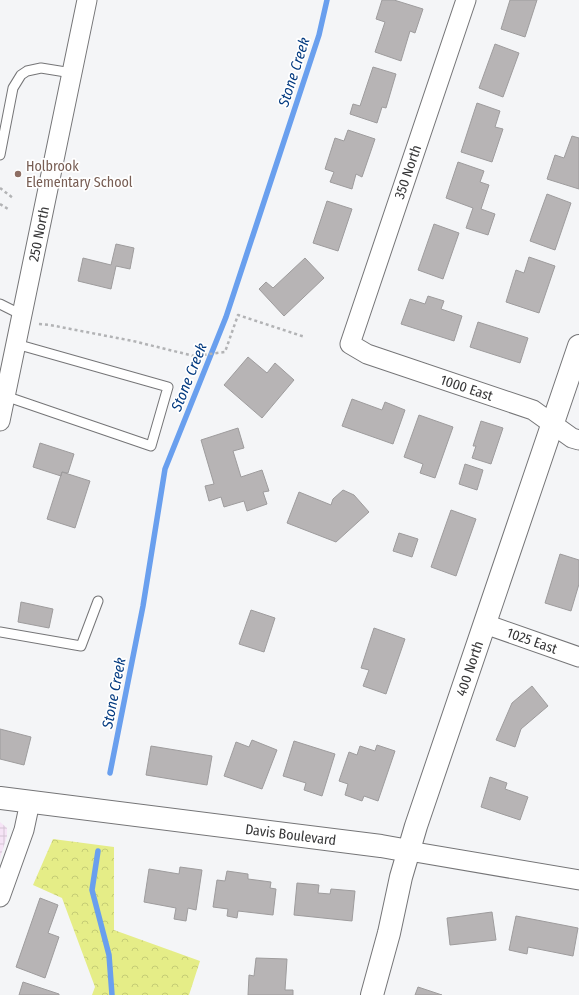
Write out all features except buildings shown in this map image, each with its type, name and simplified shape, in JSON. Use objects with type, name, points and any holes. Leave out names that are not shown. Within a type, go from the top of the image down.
[{"type":"main road","name":"400 North","points":[[372,995],[382,962],[409,851],[579,346]]},
{"type":"main road","name":"Davis Boulevard","points":[[0,798],[381,846],[409,851]]},
{"type":"street","name":"250 North","points":[[0,421],[4,390],[16,344],[29,320],[72,73],[87,0]]},
{"type":"street","name":"350 North","points":[[350,344],[466,0]]},
{"type":"street","name":"1000 East","points":[[350,344],[367,354],[533,410],[572,438],[579,440]]},
{"type":"street","name":"1025 East","points":[[485,624],[579,657]]},
{"type":"street","points":[[0,897],[24,830],[30,802]]},
{"type":"street","name":"Davis Boulevard","points":[[409,851],[579,880]]},
{"type":"lane","points":[[0,155],[13,88],[21,75],[27,71],[41,68],[72,73]]},
{"type":"lane","points":[[0,304],[29,320]]},
{"type":"lane","points":[[4,390],[151,446],[168,387],[16,344]]},
{"type":"lane","points":[[0,632],[81,646],[98,602]]},
{"type":"path","points":[[0,188],[13,198]]},
{"type":"path","points":[[0,204],[8,209]]},
{"type":"path","points":[[29,320],[118,338],[194,356],[225,352],[238,315],[305,337]]},
{"type":"shaded area","points":[[0,822],[7,828],[7,836],[0,858]]},
{"type":"green space","points":[[53,839],[114,847],[114,930],[200,961],[189,995],[92,995],[95,987],[62,898],[33,885]]},
{"type":"waterway","name":"Stone Creek","points":[[110,773],[143,606],[165,469],[226,317],[319,35],[327,0]]},
{"type":"waterway","name":"Stone Creek","points":[[98,851],[92,890],[109,955],[112,995]]},
{"type":"place","name":"Holbrook Elementary School","points":[[18,174]]}]
